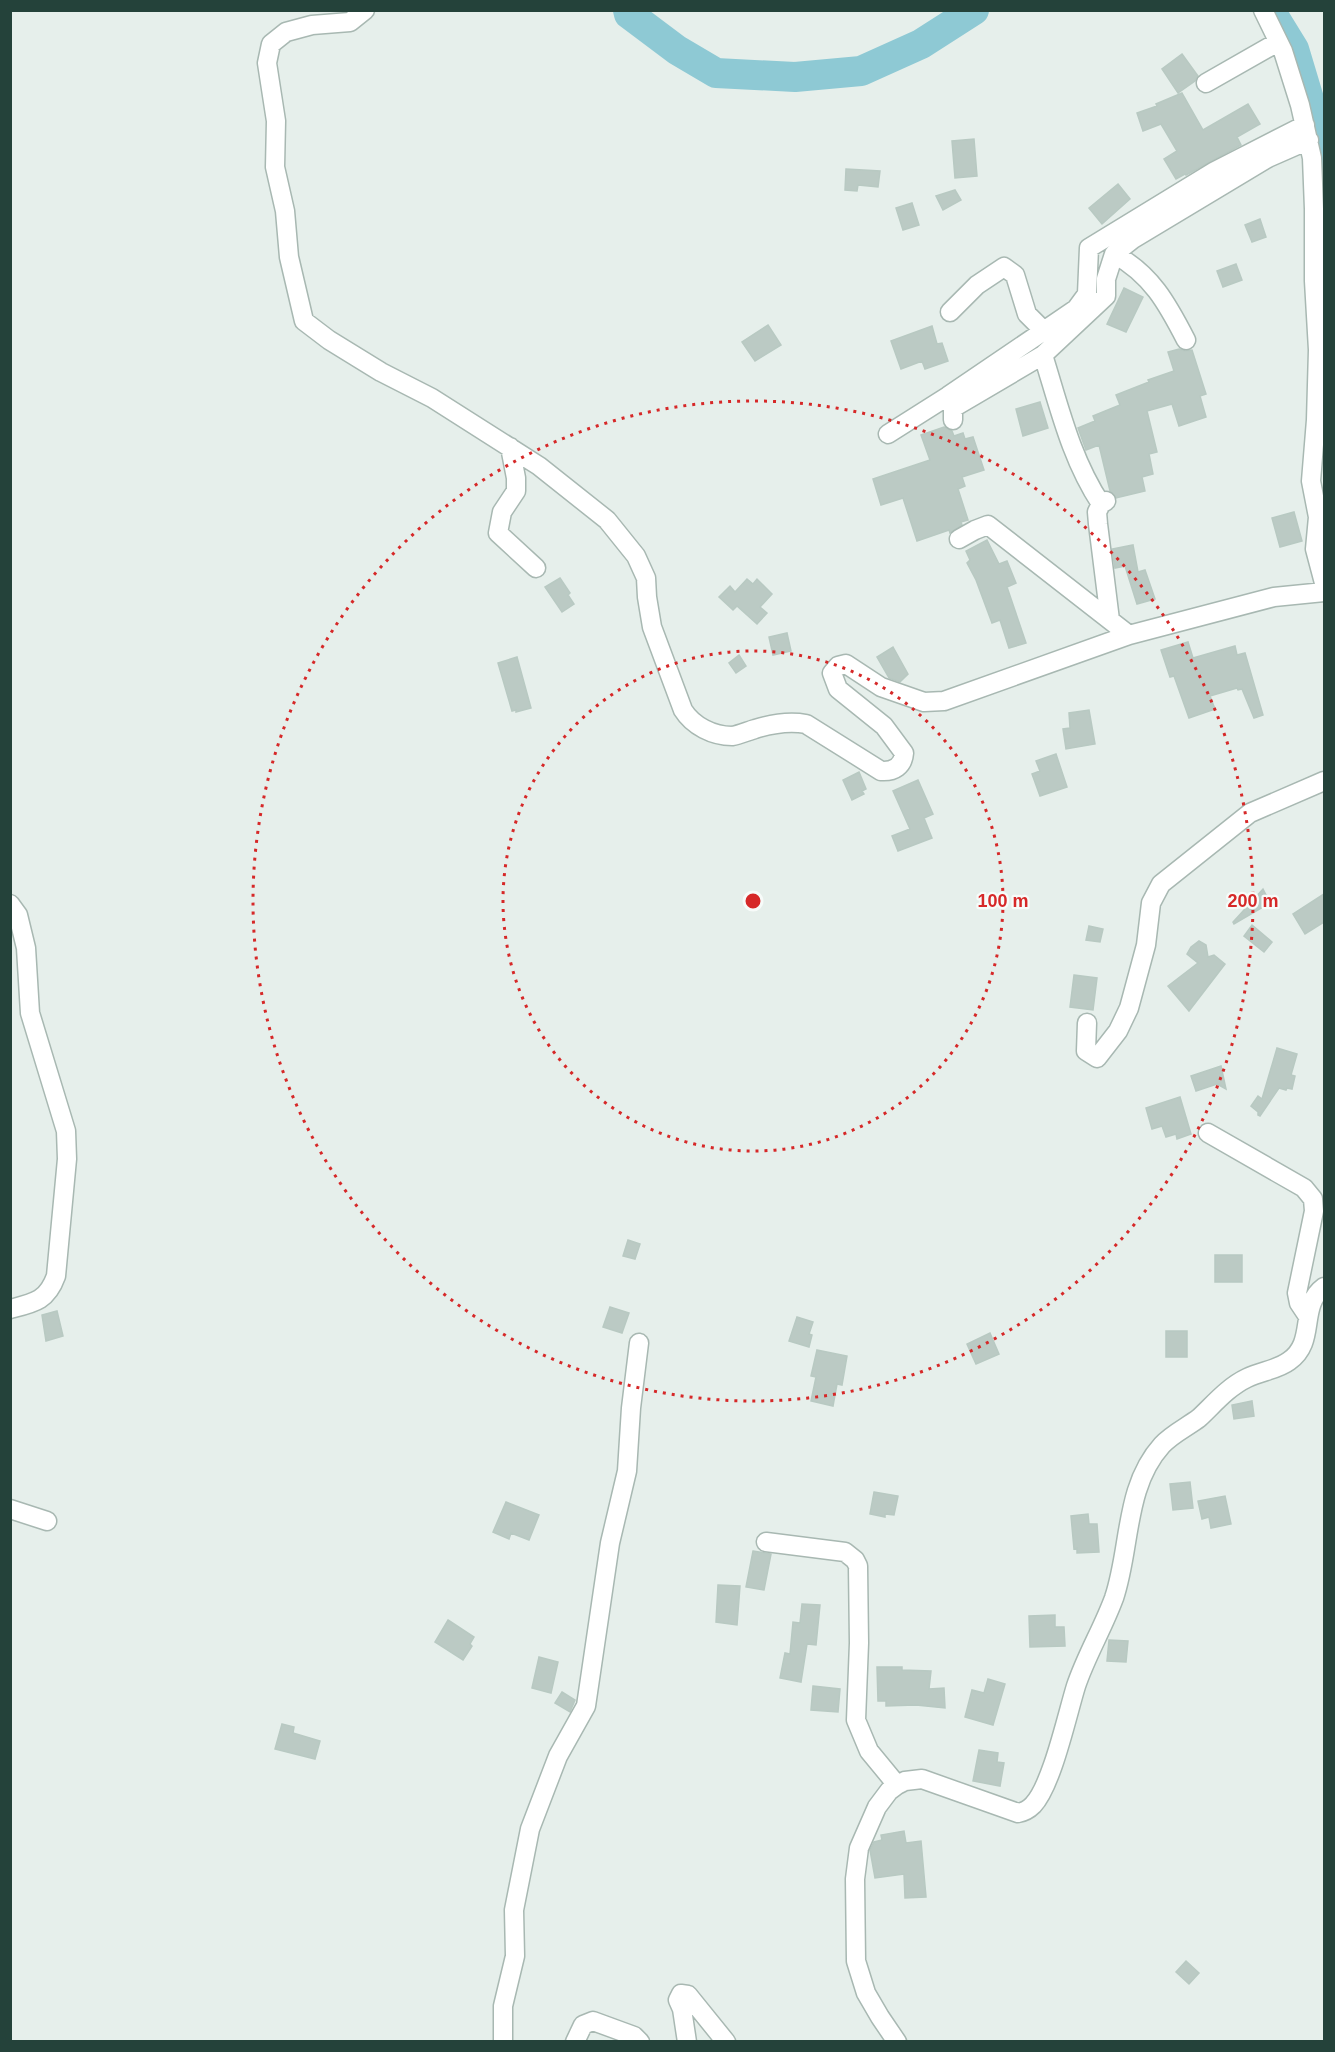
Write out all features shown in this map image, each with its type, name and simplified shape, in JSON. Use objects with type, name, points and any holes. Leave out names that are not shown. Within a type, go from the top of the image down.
[{"type":"street","points":[[365,10],[350,22],[312,25],[286,32],[271,44],[267,63],[276,121],[275,167],[285,211],[289,257],[304,321],[372,367],[432,398],[510,447],[608,520],[636,556],[646,578],[652,627],[683,710],[698,726],[717,734],[733,736],[768,725],[796,722],[806,724],[881,771],[888,772],[898,768],[904,761],[904,753],[884,726],[838,689],[832,673],[838,666],[846,664],[881,687],[924,702],[934,702],[1129,635],[1274,597],[1324,592]]},
{"type":"street","points":[[1263,10],[1283,51],[1307,132],[1312,158],[1314,281],[1318,350],[1311,481],[1318,517],[1315,549],[1324,583]]},
{"type":"street","points":[[1206,83],[1278,42]]},
{"type":"street","points":[[953,420],[953,408],[1044,355],[1106,296],[1106,279],[1114,254],[1133,239],[1307,132]]},
{"type":"street","points":[[888,434],[1076,309],[1087,294],[1089,248],[1215,171],[1307,132]]},
{"type":"street","points":[[1114,254],[1130,263],[1151,283],[1169,307],[1185,340]]},
{"type":"street","points":[[950,312],[977,285],[1004,267],[1015,275],[1027,314],[1043,330]]},
{"type":"street","points":[[1044,355],[1067,434],[1087,483],[1104,502],[1098,512],[1098,524],[1110,620]]},
{"type":"street","points":[[510,447],[516,491],[502,512],[498,533],[536,568]]},
{"type":"street","points":[[959,539],[988,525],[1129,635]]},
{"type":"street","points":[[1087,1023],[1086,1051],[1097,1058],[1118,1032],[1129,1008],[1146,945],[1150,903],[1161,884],[1250,813],[1324,781]]},
{"type":"street","points":[[10,904],[18,915],[18,949],[30,1013],[66,1131],[67,1159],[56,1276],[51,1288],[37,1303],[10,1309]]},
{"type":"street","points":[[1208,1133],[1304,1188],[1313,1199],[1314,1211],[1297,1293],[1299,1304],[1307,1315]]},
{"type":"street","points":[[897,2042],[874,2007],[856,1961],[855,1888],[859,1848],[877,1807],[889,1791],[897,1785],[905,1781],[922,1779],[1017,1813],[1026,1811],[1034,1804],[1048,1777],[1077,1683],[1114,1598],[1133,1503],[1139,1481],[1150,1460],[1163,1443],[1245,1379],[1289,1361],[1301,1350],[1307,1333],[1307,1315],[1315,1294],[1324,1287]]},
{"type":"street","points":[[503,2042],[503,2006],[516,1956],[514,1910],[530,1829],[558,1756],[586,1706],[610,1543],[627,1471],[631,1408],[639,1343]]},
{"type":"street","points":[[10,1509],[47,1521]]},
{"type":"street","points":[[766,1542],[845,1552],[858,1566],[860,1643],[856,1720],[869,1751],[897,1785]]},
{"type":"street","points":[[687,2042],[682,2009],[678,2000],[681,1994],[688,1995],[726,2042]]},
{"type":"street","points":[[575,2042],[583,2025],[593,2021],[634,2036],[640,2042]]},
{"type":"building","points":[[1182,54],[1198,76],[1195,81],[1178,93],[1162,69]]},
{"type":"building","points":[[1182,93],[1203,130],[1248,104],[1260,124],[1237,137],[1241,145],[1176,179],[1164,159],[1177,151],[1161,124],[1143,131],[1137,113]]},
{"type":"building","points":[[974,139],[977,176],[955,178],[952,141]]},
{"type":"building","points":[[846,169],[880,171],[878,187],[858,185],[857,191],[845,190]]},
{"type":"building","points":[[1118,184],[1130,199],[1102,224],[1089,208]]},
{"type":"building","points":[[955,190],[961,200],[943,210],[936,196]]},
{"type":"building","points":[[912,203],[919,225],[903,230],[896,208]]},
{"type":"building","points":[[1260,219],[1266,237],[1252,242],[1245,225]]},
{"type":"building","points":[[1236,264],[1242,280],[1223,287],[1217,271]]},
{"type":"building","points":[[1124,288],[1143,297],[1126,332],[1107,324]]},
{"type":"building","points":[[768,325],[781,345],[755,361],[742,342]]},
{"type":"building","points":[[932,326],[937,344],[942,343],[948,361],[925,369],[922,361],[901,369],[891,341]]},
{"type":"building","points":[[1179,349],[1192,350],[1206,394],[1200,396],[1206,417],[1179,426],[1172,404],[1147,411],[1157,452],[1149,454],[1153,474],[1142,477],[1145,491],[1116,498],[1110,491],[1099,445],[1086,450],[1078,428],[1095,421],[1093,416],[1120,405],[1116,395],[1174,371],[1168,352]]},
{"type":"building","points":[[1040,402],[1048,428],[1023,436],[1016,409]]},
{"type":"building","points":[[944,427],[952,431],[954,436],[963,433],[965,439],[973,437],[984,470],[962,477],[965,486],[958,489],[968,520],[961,522],[962,525],[950,533],[949,530],[917,541],[903,498],[881,505],[873,479],[930,460],[921,435]]},
{"type":"building","points":[[1294,512],[1302,541],[1280,547],[1272,518]]},
{"type":"building","points":[[987,540],[999,564],[1007,561],[1016,583],[1007,587],[1026,643],[1009,648],[1000,620],[992,623],[967,563],[970,560],[966,551]]},
{"type":"building","points":[[1133,545],[1138,572],[1145,570],[1155,599],[1137,604],[1125,566],[1115,568],[1112,549]]},
{"type":"building","points":[[560,578],[574,604],[562,612],[545,587]]},
{"type":"building","points":[[747,579],[753,584],[757,579],[772,594],[760,607],[767,613],[757,624],[737,606],[733,610],[719,597],[730,586],[735,592]]},
{"type":"building","points":[[787,633],[791,651],[773,655],[769,637]]},
{"type":"building","points":[[1188,642],[1193,658],[1235,646],[1237,655],[1245,653],[1263,715],[1254,718],[1242,689],[1237,688],[1210,696],[1215,709],[1189,718],[1174,676],[1170,677],[1161,650]]},
{"type":"building","points":[[893,647],[908,674],[900,682],[889,678],[877,657]]},
{"type":"building","points":[[739,655],[746,666],[736,673],[729,663]]},
{"type":"building","points":[[517,657],[531,708],[516,712],[516,710],[512,711],[498,663]]},
{"type":"building","points":[[1089,710],[1095,744],[1066,749],[1063,729],[1070,728],[1069,713]]},
{"type":"building","points":[[1056,754],[1067,787],[1040,796],[1032,774],[1040,771],[1036,761]]},
{"type":"building","points":[[859,772],[866,789],[862,791],[864,794],[852,800],[843,780]]},
{"type":"building","points":[[918,780],[933,814],[924,818],[932,838],[898,851],[892,836],[910,829],[893,791]]},
{"type":"building","points":[[1263,889],[1270,903],[1234,924],[1233,922]]},
{"type":"building","points":[[1324,894],[1324,922],[1305,934],[1293,914]]},
{"type":"building","points":[[1252,925],[1272,942],[1264,952],[1244,936]]},
{"type":"building","points":[[1089,926],[1103,929],[1100,942],[1086,940]]},
{"type":"building","points":[[1199,941],[1206,945],[1208,957],[1214,955],[1225,964],[1189,1011],[1168,986],[1198,963],[1187,954],[1191,947]]},
{"type":"building","points":[[1074,975],[1097,978],[1093,1010],[1070,1007]]},
{"type":"building","points":[[1277,1048],[1297,1054],[1291,1075],[1295,1076],[1292,1089],[1279,1088],[1260,1116],[1251,1106],[1258,1096],[1262,1099]]},
{"type":"building","points":[[1221,1066],[1226,1089],[1217,1084],[1196,1091],[1191,1076]]},
{"type":"building","points":[[1180,1097],[1191,1134],[1177,1139],[1176,1134],[1166,1137],[1162,1126],[1152,1129],[1146,1108]]},
{"type":"building","points":[[628,1240],[640,1244],[635,1259],[623,1256]]},
{"type":"building","points":[[1215,1255],[1242,1255],[1242,1282],[1215,1282]]},
{"type":"building","points":[[610,1307],[629,1313],[622,1333],[603,1327]]},
{"type":"building","points":[[57,1311],[63,1336],[46,1341],[42,1315]]},
{"type":"building","points":[[797,1317],[813,1322],[809,1334],[812,1335],[809,1347],[789,1341]]},
{"type":"building","points":[[1166,1331],[1187,1331],[1187,1357],[1166,1357]]},
{"type":"building","points":[[990,1333],[999,1354],[976,1364],[967,1344]]},
{"type":"building","points":[[817,1350],[847,1356],[842,1385],[837,1384],[833,1406],[811,1401],[816,1377],[811,1376]]},
{"type":"building","points":[[1252,1401],[1254,1416],[1234,1419],[1232,1405]]},
{"type":"building","points":[[1190,1482],[1193,1508],[1173,1510],[1170,1484]]},
{"type":"building","points":[[874,1492],[898,1496],[894,1515],[885,1514],[885,1517],[870,1514]]},
{"type":"building","points":[[1225,1496],[1231,1524],[1211,1528],[1209,1517],[1202,1519],[1198,1501]]},
{"type":"building","points":[[506,1502],[539,1515],[529,1540],[511,1533],[509,1539],[493,1532]]},
{"type":"building","points":[[1088,1514],[1089,1524],[1097,1524],[1099,1552],[1077,1553],[1077,1548],[1074,1549],[1071,1516]]},
{"type":"building","points":[[753,1551],[771,1554],[764,1590],[746,1587]]},
{"type":"building","points":[[718,1585],[740,1586],[737,1625],[716,1622]]},
{"type":"building","points":[[802,1604],[820,1605],[816,1645],[807,1644],[801,1682],[780,1678],[785,1653],[790,1654],[793,1622],[800,1623]]},
{"type":"building","points":[[1055,1615],[1055,1627],[1064,1627],[1065,1646],[1030,1647],[1029,1616]]},
{"type":"building","points":[[448,1620],[474,1637],[470,1644],[472,1646],[463,1660],[435,1642]]},
{"type":"building","points":[[1109,1640],[1128,1641],[1126,1662],[1107,1661]]},
{"type":"building","points":[[539,1657],[558,1662],[551,1693],[532,1688]]},
{"type":"building","points":[[877,1667],[902,1667],[902,1670],[931,1671],[929,1689],[944,1688],[945,1708],[916,1705],[886,1706],[886,1701],[878,1701]]},
{"type":"building","points":[[988,1679],[1005,1684],[993,1725],[965,1717],[972,1690],[984,1693]]},
{"type":"building","points":[[813,1686],[840,1689],[838,1712],[811,1710]]},
{"type":"building","points":[[562,1692],[575,1700],[570,1712],[555,1703]]},
{"type":"building","points":[[282,1724],[294,1727],[293,1733],[320,1741],[315,1759],[275,1749]]},
{"type":"building","points":[[979,1750],[998,1753],[997,1762],[1004,1763],[1000,1786],[973,1781]]},
{"type":"building","points":[[904,1831],[906,1843],[921,1841],[926,1897],[905,1898],[904,1874],[875,1878],[870,1850],[874,1842],[882,1840],[881,1835]]},
{"type":"building","points":[[1186,1961],[1199,1973],[1189,1984],[1176,1972]]},
{"type":"waterway","points":[[628,10],[629,14],[677,50],[716,73],[795,77],[861,71],[921,44],[974,10]]},
{"type":"waterway","points":[[1270,10],[1294,49],[1312,109],[1324,174]]}]
